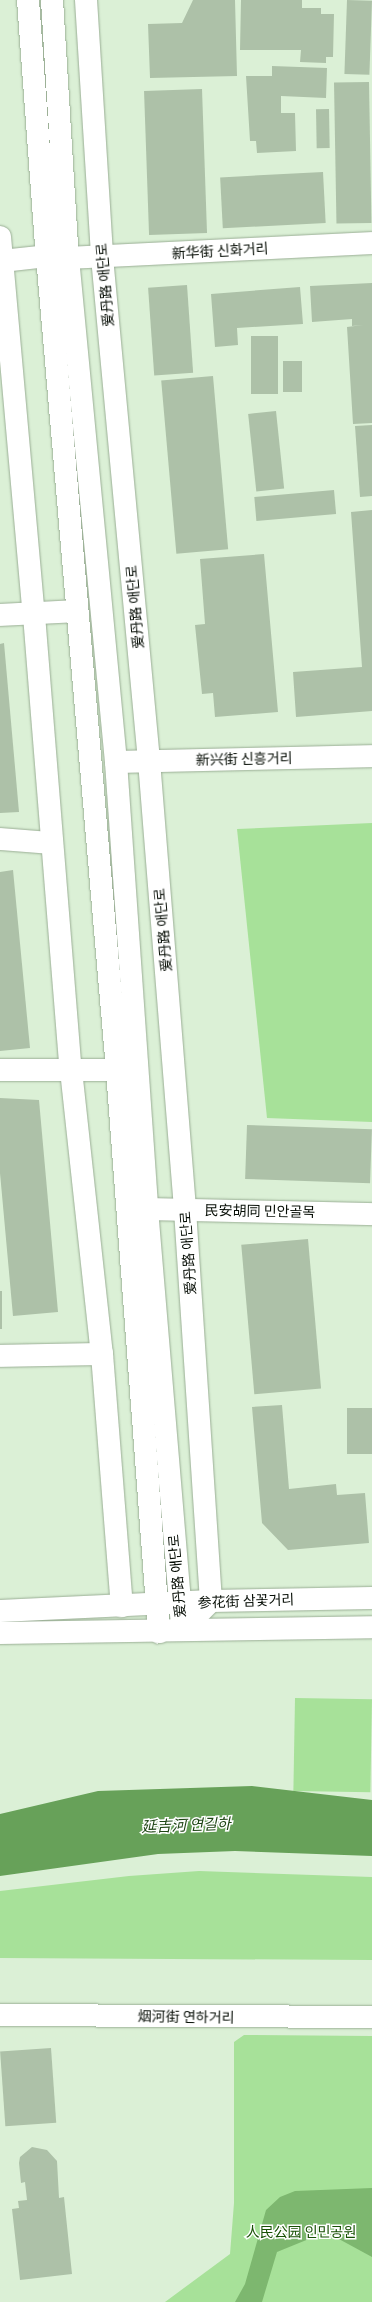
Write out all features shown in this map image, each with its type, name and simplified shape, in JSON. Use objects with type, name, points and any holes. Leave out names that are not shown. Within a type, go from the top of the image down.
[{"type":"street","name":"爱丹路 애단로","points":[[28,0],[47,256],[117,1070],[159,1632]]},
{"type":"street","name":"爱丹路 애단로","points":[[52,0],[68,258],[116,762],[147,1209],[182,1630]]},
{"type":"street","name":"爱丹路 애단로","points":[[86,0],[102,257],[149,761],[185,1210],[211,1601],[182,1630]]},
{"type":"street","points":[[0,238],[34,615],[51,843],[71,1070],[102,1354],[122,1606]]},
{"type":"street","name":"新华街 신화거리","points":[[68,258],[372,243]]},
{"type":"street","points":[[2,261],[47,256]]},
{"type":"street","points":[[0,615],[34,615],[77,611]]},
{"type":"street","name":"新兴街 신흥거리","points":[[116,762],[372,756]]},
{"type":"street","points":[[0,839],[51,843]]},
{"type":"street","points":[[0,1070],[117,1070]]},
{"type":"street","name":"民安胡同 민안골목","points":[[147,1209],[372,1214]]},
{"type":"street","points":[[0,1356],[102,1354]]},
{"type":"street","name":"参花街 삼꽃거리","points":[[0,1611],[156,1605],[211,1601],[372,1598]]},
{"type":"street","name":"爱丹路 애단로","points":[[122,1606],[159,1632]]},
{"type":"street","name":"参花街 삼꽃거리","points":[[0,1633],[82,1630],[159,1632],[182,1630],[372,1627]]},
{"type":"street","name":"烟河街 연하거리","points":[[0,2015],[372,2017]]},
{"type":"green space","points":[[372,823],[372,1122],[267,1118],[237,829]]},
{"type":"green space","points":[[295,1698],[372,1699],[370,1792],[293,1791]]},
{"type":"green space","points":[[199,1871],[372,1877],[372,1960],[0,1958],[0,1891],[129,1876]]},
{"type":"green space","name":"人民公园 인민공원","points":[[244,2035],[372,2036],[372,2302],[165,2302],[230,2254],[234,2203],[234,2042]]},
{"type":"green space","points":[[372,2188],[372,2257],[326,2232],[277,2252],[262,2302],[235,2302],[245,2284],[266,2210],[280,2197],[295,2191]]},
{"type":"water","name":"延吉河 연길하","points":[[252,1786],[372,1800],[372,1856],[235,1851],[158,1854],[0,1876],[0,1814],[98,1791]]},
{"type":"building","points":[[193,0],[235,0],[237,76],[150,78],[148,24],[182,23]]},
{"type":"building","points":[[241,0],[302,0],[302,8],[321,8],[321,14],[334,14],[333,57],[326,57],[326,63],[300,62],[301,50],[240,50]]},
{"type":"building","points":[[347,0],[372,1],[369,75],[344,74]]},
{"type":"building","points":[[272,66],[327,68],[326,98],[281,96],[281,113],[295,113],[296,151],[257,153],[256,141],[250,141],[246,76],[272,76]]},
{"type":"building","points":[[369,82],[371,223],[336,224],[334,83]]},
{"type":"building","points":[[202,89],[207,233],[149,235],[144,91]]},
{"type":"building","points":[[316,109],[329,109],[330,148],[317,148]]},
{"type":"building","points":[[323,172],[326,223],[223,228],[220,177]]},
{"type":"building","points":[[372,283],[372,423],[353,424],[347,327],[363,325],[352,326],[352,319],[312,322],[310,286]]},
{"type":"building","points":[[187,285],[193,373],[154,376],[148,288]]},
{"type":"building","points":[[300,287],[303,324],[237,328],[238,345],[215,347],[211,294]]},
{"type":"building","points":[[251,336],[278,336],[278,394],[251,394]]},
{"type":"building","points":[[283,361],[302,361],[302,392],[283,392]]},
{"type":"building","points":[[213,376],[228,549],[176,554],[161,381]]},
{"type":"building","points":[[276,411],[284,489],[256,491],[248,414]]},
{"type":"building","points":[[372,425],[372,496],[360,497],[355,426]]},
{"type":"building","points":[[334,490],[336,514],[256,521],[254,497]]},
{"type":"building","points":[[372,510],[372,711],[296,717],[293,672],[362,667],[351,512]]},
{"type":"building","points":[[264,554],[278,712],[215,717],[213,693],[202,694],[195,625],[205,624],[200,559]]},
{"type":"building","points":[[4,643],[19,812],[0,813],[0,644]]},
{"type":"building","points":[[13,870],[30,1048],[0,1051],[0,872]]},
{"type":"building","points":[[0,1098],[39,1100],[58,1312],[13,1316],[0,1173]]},
{"type":"building","points":[[247,1125],[372,1129],[370,1183],[245,1179]]},
{"type":"building","points":[[308,1239],[321,1388],[254,1394],[241,1245]]},
{"type":"building","points":[[0,1291],[2,1291],[2,1329],[0,1329]]},
{"type":"building","points":[[282,1405],[289,1489],[336,1484],[337,1495],[365,1493],[369,1543],[288,1550],[262,1523],[252,1407]]},
{"type":"building","points":[[347,1408],[372,1408],[372,1454],[347,1454]]},
{"type":"building","points":[[51,2048],[56,2123],[5,2126],[0,2052]]},
{"type":"building","points":[[32,2147],[47,2150],[57,2161],[59,2198],[64,2197],[72,2274],[20,2280],[12,2209],[19,2208],[18,2201],[27,2200],[25,2182],[21,2183],[19,2163],[20,2157]]}]
